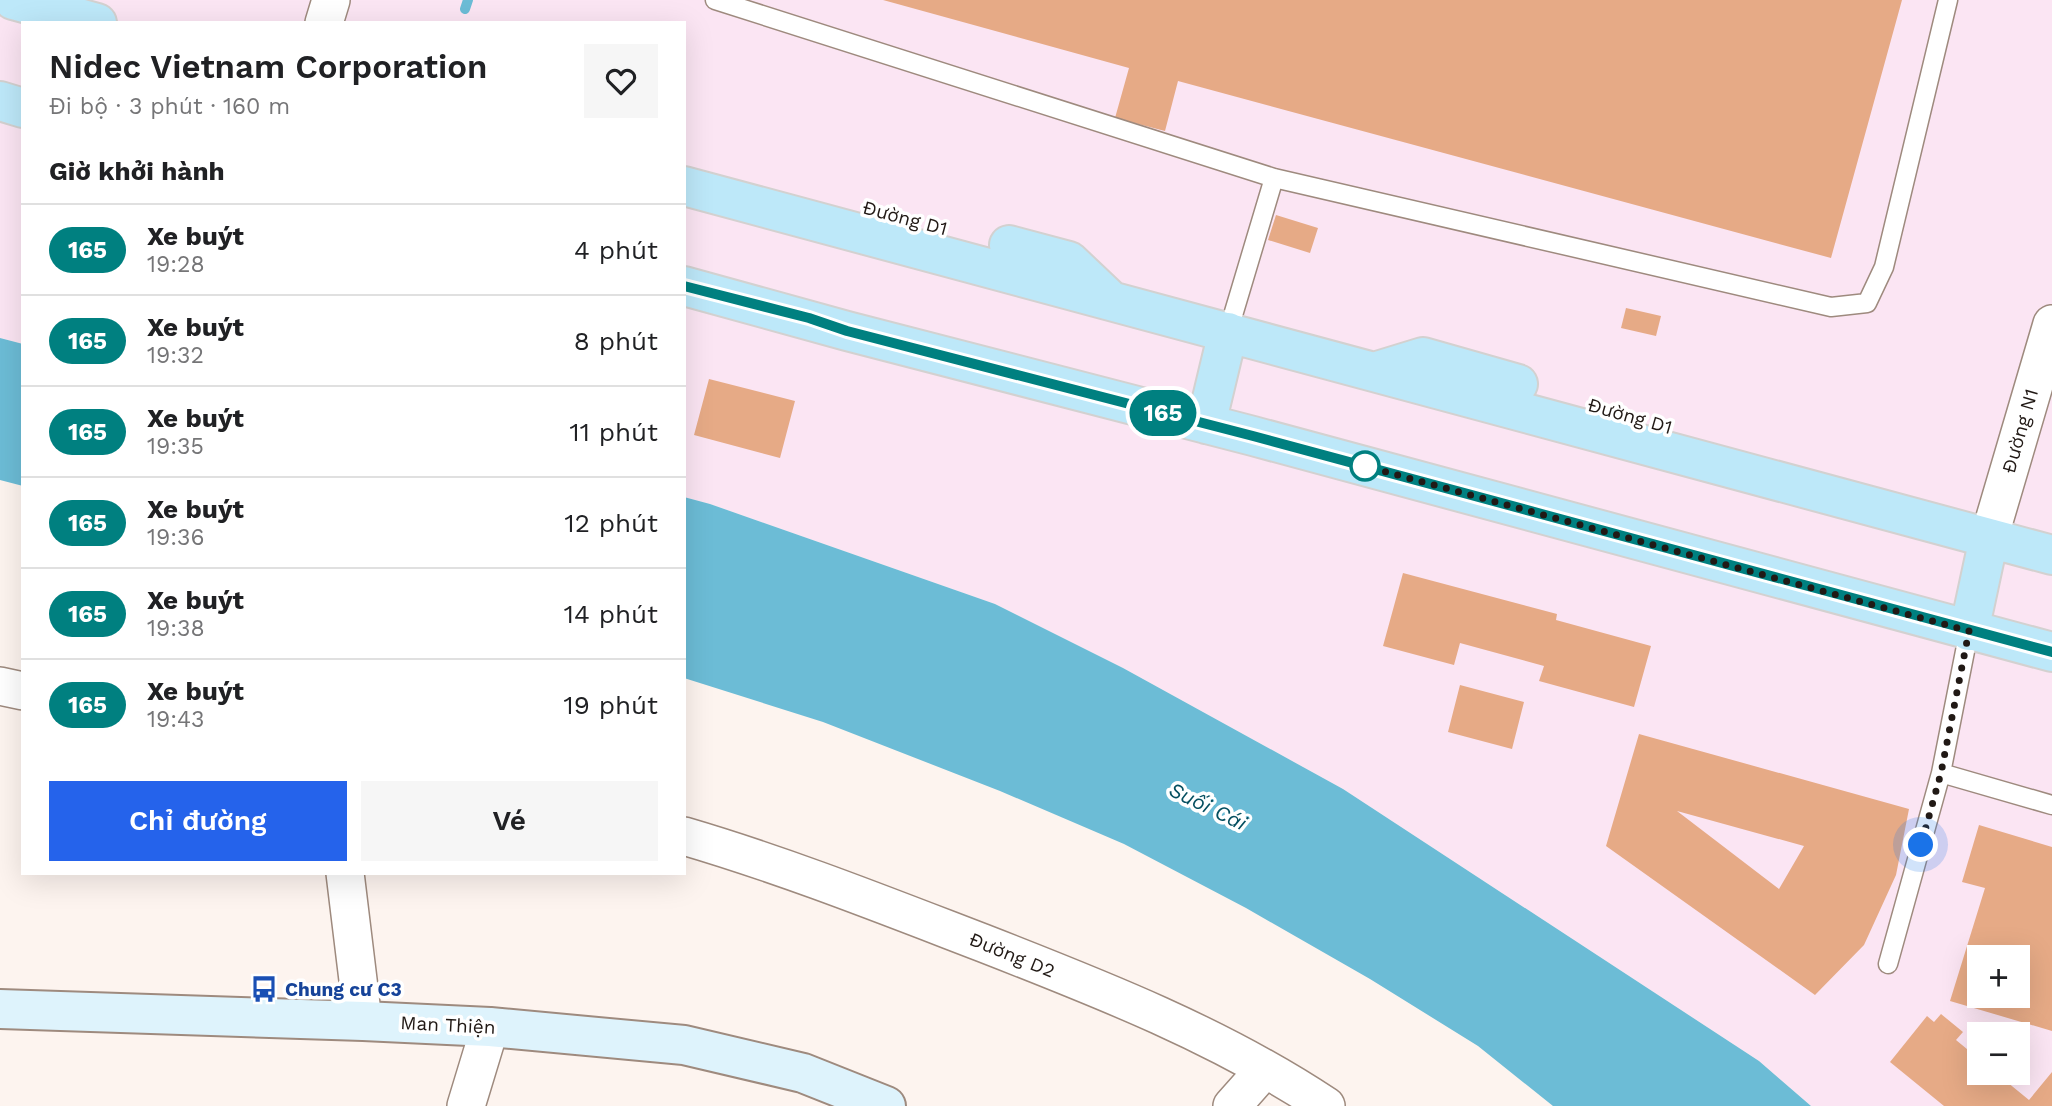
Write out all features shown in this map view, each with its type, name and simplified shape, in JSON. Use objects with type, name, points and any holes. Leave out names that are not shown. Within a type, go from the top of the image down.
[{"type":"main road","points":[[13,0],[90,21]]},
{"type":"main road","points":[[89,0],[119,21]]},
{"type":"main road","points":[[0,101],[21,107]]},
{"type":"main road","points":[[0,127],[21,132]]},
{"type":"main road","name":"Đường D1","points":[[686,162],[1069,261],[1111,300]]},
{"type":"main road","name":"Đường D1","points":[[686,187],[2052,555]]},
{"type":"main road","points":[[686,287],[2052,652]]},
{"type":"main road","points":[[1206,424],[1228,332]]},
{"type":"main road","points":[[1969,631],[1989,538]]},
{"type":"street","points":[[325,21],[331,0]]},
{"type":"street","name":"Đường N1","points":[[1989,538],[2052,324]]},
{"type":"street","points":[[0,686],[21,691]]},
{"type":"street","name":"Đường D2","points":[[686,837],[765,859],[1046,968],[1210,1038],[1326,1106]]},
{"type":"street","points":[[345,875],[363,1021]]},
{"type":"street","name":"Man Thiện","points":[[0,1009],[490,1027],[684,1045],[803,1073],[886,1106]]},
{"type":"street","points":[[466,1106],[490,1027]]},
{"type":"street","points":[[1232,1106],[1264,1070]]},
{"type":"lane","points":[[715,0],[1274,178],[1831,307],[1867,303],[1884,267],[1948,0]]},
{"type":"lane","points":[[1228,332],[1274,178]]},
{"type":"lane","points":[[1888,964],[1941,773],[1969,631]]},
{"type":"lane","points":[[1941,773],[2052,805]]},
{"type":"shaded area","points":[[0,0],[2052,0],[2052,1106],[1811,1106],[1759,1061],[1343,789],[1123,668],[995,604],[686,498],[686,21],[21,21],[21,343],[0,338]]},
{"type":"water","points":[[0,338],[21,343],[21,485],[0,480]]},
{"type":"water","name":"Suối Cái","points":[[686,498],[995,604],[1123,668],[1343,789],[1759,1061],[1811,1106],[1553,1106],[1478,1046],[1370,979],[1246,908],[1124,844],[1000,791],[823,722],[686,679]]},
{"type":"building","points":[[883,0],[1902,0],[1831,258],[1178,81],[1165,131],[1115,118],[1129,68]]},
{"type":"building","points":[[1276,215],[1318,228],[1310,253],[1268,240]]},
{"type":"building","points":[[1626,308],[1661,316],[1656,336],[1621,328]]},
{"type":"building","points":[[709,379],[795,401],[780,458],[694,435]]},
{"type":"building","points":[[1403,573],[1557,614],[1556,620],[1651,646],[1634,707],[1539,681],[1544,666],[1460,643],[1454,665],[1383,646]]},
{"type":"building","points":[[1460,685],[1524,702],[1512,749],[1448,732]]},
{"type":"building","points":[[1639,734],[1909,809],[1896,875],[1864,945],[1815,995],[1606,846]],"holes":[[[1677,811],[1804,846],[1779,889]]]},
{"type":"building","points":[[1979,825],[2052,847],[2052,1031],[2030,1025],[2030,1022],[1974,1008],[2030,1008],[2030,945],[1967,945],[1985,888],[1962,882]]},
{"type":"building","points":[[1967,946],[1967,1006],[1950,1001]]},
{"type":"building","points":[[1941,1014],[1963,1032],[1956,1040],[1967,1049],[1967,1085],[2011,1085],[2029,1100],[2052,1072],[2052,1106],[1944,1106],[1890,1062],[1927,1016],[1934,1022]]},
{"type":"waterway","points":[[465,9],[468,0]]},
{"type":"bus line","name":"165","points":[[686,287],[1253,436],[2052,652]]},
{"type":"place","name":"Chung cư C3","points":[[264,989]]},
{"type":"route","points":[[1365,466],[1357,464],[1969,631],[1941,773],[1921,845]]}]
